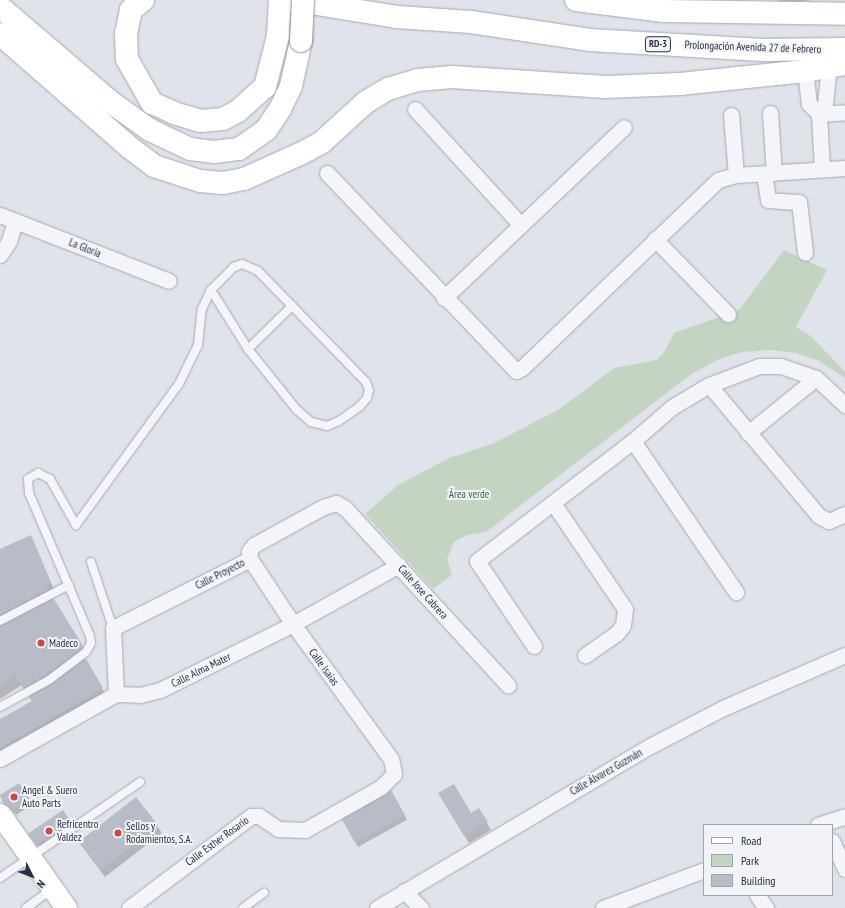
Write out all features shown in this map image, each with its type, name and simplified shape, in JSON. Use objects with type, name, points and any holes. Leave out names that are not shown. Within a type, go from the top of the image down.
[{"type":"main road","points":[[143,0],[131,10],[126,34],[127,59],[130,66],[152,103],[174,113],[200,121],[223,119],[238,111],[265,87],[278,36],[280,0]]},
{"type":"main road","name":"Prolongación Avenida 27 de Febrero","points":[[292,0],[397,17],[472,22],[590,40],[763,50],[845,49]]},
{"type":"main road","points":[[0,7],[112,103],[150,130],[190,149],[214,152],[239,149],[266,130],[280,110],[291,86],[300,41],[303,0]]},
{"type":"main road","points":[[576,0],[845,14]]},
{"type":"main road","points":[[0,21],[51,51]]},
{"type":"main road","points":[[0,34],[129,147],[154,166],[200,181],[223,183],[244,179],[300,154],[321,142],[366,102],[382,92],[418,80],[452,77],[606,87],[680,84],[805,71],[837,66]]},
{"type":"main road","points":[[3,825],[31,858],[66,908]]},
{"type":"street","points":[[822,169],[819,114],[825,104],[837,66]]},
{"type":"street","points":[[805,71],[809,104],[819,114],[845,112]]},
{"type":"street","points":[[415,109],[521,225]]},
{"type":"street","points":[[770,113],[768,200],[799,202],[805,253]]},
{"type":"street","points":[[730,115],[736,175]]},
{"type":"street","points":[[444,298],[624,127]]},
{"type":"street","points":[[327,173],[444,298],[516,371],[522,368],[718,180],[736,175],[845,168]]},
{"type":"street","name":"La Gloria","points":[[0,215],[169,282]]},
{"type":"street","points":[[0,255],[9,240],[15,221]]},
{"type":"street","points":[[655,239],[728,314]]},
{"type":"street","points":[[534,646],[477,561],[633,441],[672,407],[709,385],[759,366],[781,366],[816,378],[845,405]]},
{"type":"street","points":[[748,434],[816,378]]},
{"type":"street","points":[[709,385],[748,434],[819,516],[829,521],[845,514]]},
{"type":"street","points":[[633,441],[736,592]]},
{"type":"street","name":"Calle Proyecto","points":[[113,628],[250,559],[249,551],[254,545],[323,507],[336,502]]},
{"type":"street","name":"Calle Jose Cabrera","points":[[336,502],[345,508],[399,565],[508,685]]},
{"type":"street","points":[[553,503],[623,601],[625,609],[623,625],[617,633],[585,655]]},
{"type":"street","name":"Calle Isaias","points":[[250,559],[293,624],[391,759],[394,774]]},
{"type":"street","name":"Calle Alma Mater","points":[[116,694],[140,695],[160,690],[293,624],[399,565]]},
{"type":"street","points":[[0,759],[116,694],[113,628]]},
{"type":"street","name":"Calle Álvarez Guzmán","points":[[377,908],[656,743],[723,708],[845,655]]},
{"type":"street","name":"Calle Esther Rosario","points":[[129,908],[251,816],[259,816],[278,829],[305,830],[381,787],[394,774]]},
{"type":"street","points":[[822,824],[845,816]]},
{"type":"street","points":[[833,843],[845,869]]},
{"type":"street","points":[[603,908],[703,870]]},
{"type":"street","points":[[404,891],[421,908]]},
{"type":"street","points":[[758,896],[766,908]]},
{"type":"lane","points":[[0,707],[49,680],[90,647],[90,636],[29,493],[28,479],[38,473],[50,479],[76,525],[179,384],[198,345],[202,309],[211,290],[234,267],[242,264],[258,271],[366,382],[369,390],[367,398],[359,408],[327,426],[311,422],[296,409],[248,349],[211,290]]},
{"type":"lane","points":[[248,349],[292,306]]},
{"type":"lane","points":[[91,562],[113,628]]},
{"type":"lane","points":[[0,621],[69,585]]},
{"type":"lane","points":[[0,878],[140,782]]},
{"type":"lane","points":[[26,908],[53,889]]},
{"type":"lane","points":[[243,908],[264,893]]},
{"type":"green space","name":"Área verde","points":[[784,250],[827,270],[796,327],[811,336],[845,372],[845,378],[819,361],[796,353],[773,350],[742,352],[717,360],[690,375],[486,532],[467,535],[454,542],[447,559],[452,575],[433,589],[365,514],[398,485],[449,458],[492,444],[558,410],[614,368],[656,360],[663,354],[674,333],[739,310]]},
{"type":"building","points":[[31,535],[51,583],[46,587],[48,590],[0,615],[0,549]]},
{"type":"building","name":"Madeco","points":[[54,599],[83,646],[82,648],[46,675],[23,688],[15,675],[0,685],[0,626]]},
{"type":"building","name":"Madeco","points":[[86,659],[103,688],[0,748],[0,719],[32,701],[29,697],[52,684]]},
{"type":"building","name":"Angel & Suero Auto Parts","points":[[19,783],[30,800],[12,811],[3,803],[0,795]]},
{"type":"building","points":[[454,784],[471,813],[479,808],[488,822],[464,836],[438,793]]},
{"type":"building","points":[[391,790],[405,815],[355,843],[341,818]]},
{"type":"building","name":"Sellos y Rodamientos, S.A.","points":[[136,797],[158,825],[101,870],[78,842]]},
{"type":"building","name":"Refricentro Valdez","points":[[63,810],[71,822],[36,845],[28,833]]},
{"type":"place","name":"Madeco","points":[[41,643]]},
{"type":"place","name":"Angel & Suero Auto Parts","points":[[14,797]]},
{"type":"place","name":"Refricentro Valdez","points":[[49,831]]},
{"type":"place","name":"Sellos y Rodamientos, S.A.","points":[[118,833]]}]
